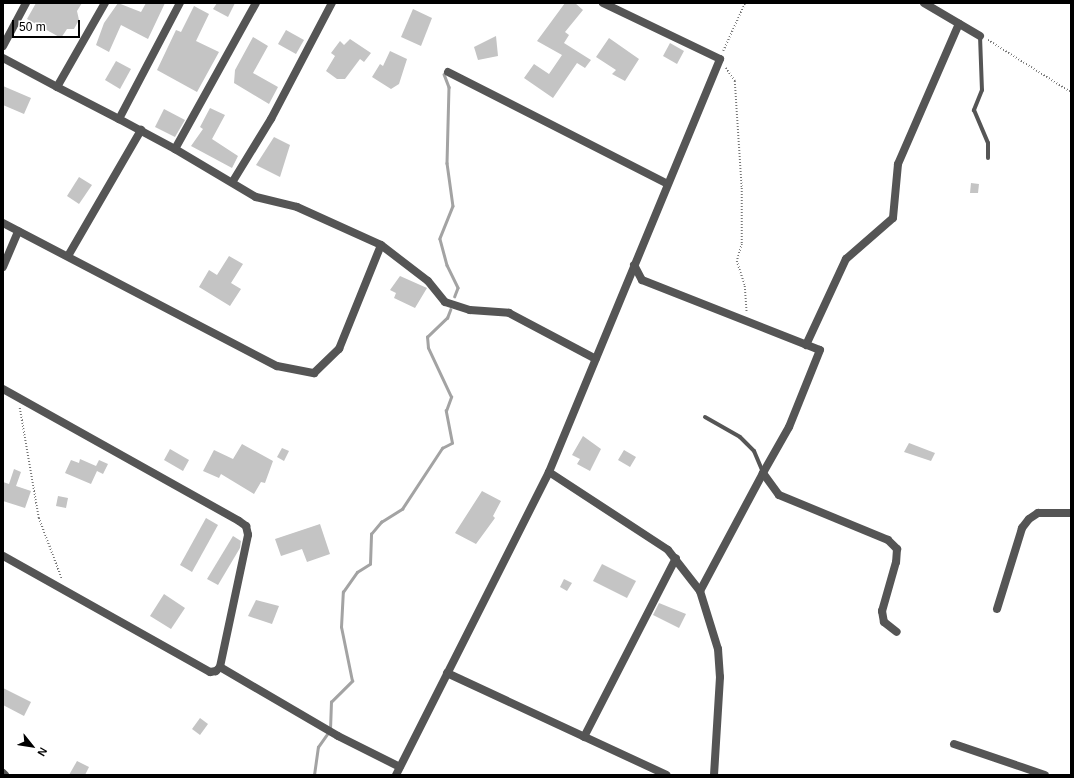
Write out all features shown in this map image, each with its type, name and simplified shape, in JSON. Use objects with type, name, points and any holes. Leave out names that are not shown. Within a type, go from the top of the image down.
[{"type":"street","points":[[3,46],[26,3]]},
{"type":"street","points":[[57,87],[105,3]]},
{"type":"street","points":[[119,119],[180,3]]},
{"type":"street","points":[[175,149],[256,3]]},
{"type":"street","points":[[233,180],[271,119],[332,3]]},
{"type":"street","points":[[396,775],[549,472],[666,183],[720,59],[603,3]]},
{"type":"street","points":[[924,3],[980,36]]},
{"type":"street","points":[[806,345],[846,259],[893,218],[898,164],[959,24]]},
{"type":"street","points":[[3,58],[233,180],[256,197],[297,207],[381,245],[428,281],[445,302],[470,310],[509,313],[596,359]]},
{"type":"street","points":[[448,72],[666,183]]},
{"type":"street","points":[[68,256],[141,130]]},
{"type":"street","points":[[3,224],[68,256],[277,366],[314,373],[339,349],[381,245]]},
{"type":"street","points":[[3,266],[18,231]]},
{"type":"street","points":[[634,265],[642,280],[820,350],[789,427],[700,591]]},
{"type":"street","points":[[3,389],[246,526],[248,535],[220,667]]},
{"type":"street","points":[[549,472],[676,558],[700,591],[718,649],[720,677],[714,775]]},
{"type":"street","points":[[763,473],[779,496],[888,540],[896,549],[896,562],[882,611],[884,622],[897,632]]},
{"type":"street","points":[[997,609],[1022,528],[1029,519],[1038,513],[1071,513]]},
{"type":"street","points":[[3,556],[210,672],[220,667]]},
{"type":"street","points":[[584,737],[676,558]]},
{"type":"street","points":[[220,667],[324,726],[338,736],[400,766]]},
{"type":"street","points":[[447,673],[667,775]]},
{"type":"street","points":[[954,744],[1045,775]]},
{"type":"lane","points":[[980,36],[982,90],[974,110],[988,144],[988,158]]},
{"type":"lane","points":[[704,416],[740,437],[754,451],[763,473]]},
{"type":"path","points":[[745,3],[720,59],[735,81],[742,188],[742,244],[737,261],[746,286],[747,321]]},
{"type":"path","points":[[980,36],[1071,92]]},
{"type":"path","points":[[17,397],[39,518],[67,592]]},
{"type":"building","points":[[36,3],[82,3],[77,11],[79,20],[74,29],[67,29],[61,38],[27,19]]},
{"type":"building","points":[[118,3],[141,12],[146,3],[165,3],[148,39],[121,25],[109,52],[96,45],[104,23]]},
{"type":"building","points":[[217,3],[235,3],[228,17],[213,9]]},
{"type":"building","points":[[565,3],[575,3],[583,10],[565,32],[569,35],[564,43],[591,60],[585,68],[577,63],[553,98],[524,78],[534,64],[549,74],[562,55],[537,41]]},
{"type":"building","points":[[194,6],[209,14],[196,41],[219,52],[197,92],[157,70],[176,30],[181,32]]},
{"type":"building","points":[[413,9],[432,18],[421,46],[401,37]]},
{"type":"building","points":[[286,30],[304,40],[296,54],[278,44]]},
{"type":"building","points":[[496,36],[498,56],[478,60],[474,47]]},
{"type":"building","points":[[253,37],[268,46],[253,73],[278,87],[269,104],[234,83],[235,70]]},
{"type":"building","points":[[609,38],[639,59],[625,81],[612,74],[616,70],[596,57]]},
{"type":"building","points":[[350,39],[371,53],[364,62],[360,59],[345,79],[337,79],[326,71],[335,56],[331,53],[340,41],[344,45]]},
{"type":"building","points":[[670,43],[684,51],[677,64],[663,56]]},
{"type":"building","points":[[390,51],[407,59],[399,84],[391,89],[372,77],[380,64],[383,66]]},
{"type":"building","points":[[116,61],[131,69],[120,89],[105,80]]},
{"type":"building","points":[[3,86],[31,98],[24,114],[3,105]]},
{"type":"building","points":[[210,108],[225,115],[212,139],[238,156],[232,168],[191,146],[203,129],[200,127]]},
{"type":"building","points":[[164,109],[185,120],[175,137],[155,127]]},
{"type":"building","points":[[274,137],[290,145],[280,177],[256,165]]},
{"type":"building","points":[[79,177],[92,185],[79,204],[67,196]]},
{"type":"building","points":[[971,183],[979,184],[978,193],[970,193]]},
{"type":"building","points":[[229,256],[243,264],[231,283],[241,289],[230,306],[199,287],[209,270],[217,275]]},
{"type":"building","points":[[400,276],[427,288],[415,308],[394,298],[396,293],[390,290]]},
{"type":"building","points":[[583,436],[601,449],[590,471],[577,464],[580,459],[572,455]]},
{"type":"building","points":[[909,443],[935,453],[931,461],[904,452]]},
{"type":"building","points":[[242,444],[273,461],[265,483],[261,482],[254,494],[221,474],[219,478],[203,471],[214,450],[233,459]]},
{"type":"building","points":[[282,448],[289,451],[284,461],[277,457]]},
{"type":"building","points":[[170,449],[189,460],[183,471],[164,460]]},
{"type":"building","points":[[624,450],[636,457],[630,467],[618,460]]},
{"type":"building","points":[[80,459],[96,466],[99,460],[108,464],[103,474],[97,471],[91,484],[65,473],[71,460],[79,463]]},
{"type":"building","points":[[14,469],[21,472],[16,486],[31,491],[25,508],[3,501],[3,482],[9,484]]},
{"type":"building","points":[[482,491],[501,501],[493,516],[495,518],[476,544],[455,533]]},
{"type":"building","points":[[58,496],[68,498],[66,508],[56,506]]},
{"type":"building","points":[[206,518],[218,525],[192,572],[180,565]]},
{"type":"building","points":[[320,524],[330,554],[307,562],[302,549],[281,556],[275,539]]},
{"type":"building","points":[[233,536],[241,541],[240,548],[218,585],[207,579]]},
{"type":"building","points":[[602,564],[636,581],[627,598],[593,581]]},
{"type":"building","points":[[564,579],[572,583],[567,591],[560,587]]},
{"type":"building","points":[[164,594],[185,608],[171,629],[150,616]]},
{"type":"building","points":[[256,600],[279,606],[272,624],[248,616]]},
{"type":"building","points":[[659,603],[686,614],[679,628],[653,615]]},
{"type":"building","points":[[3,688],[31,702],[24,716],[3,705]]},
{"type":"building","points":[[200,718],[208,724],[200,735],[192,729]]},
{"type":"building","points":[[77,761],[89,767],[85,775],[69,775]]},
{"type":"waterway","points":[[444,74],[449,87],[447,163],[453,206],[440,239],[447,265],[458,288],[455,296]]},
{"type":"waterway","points":[[314,775],[318,747],[330,730],[331,702],[352,681],[341,627],[343,592],[357,572],[370,564],[371,534],[381,522],[402,509],[442,448],[452,443],[446,411],[451,397],[428,348],[427,337],[447,318],[450,310]]}]
